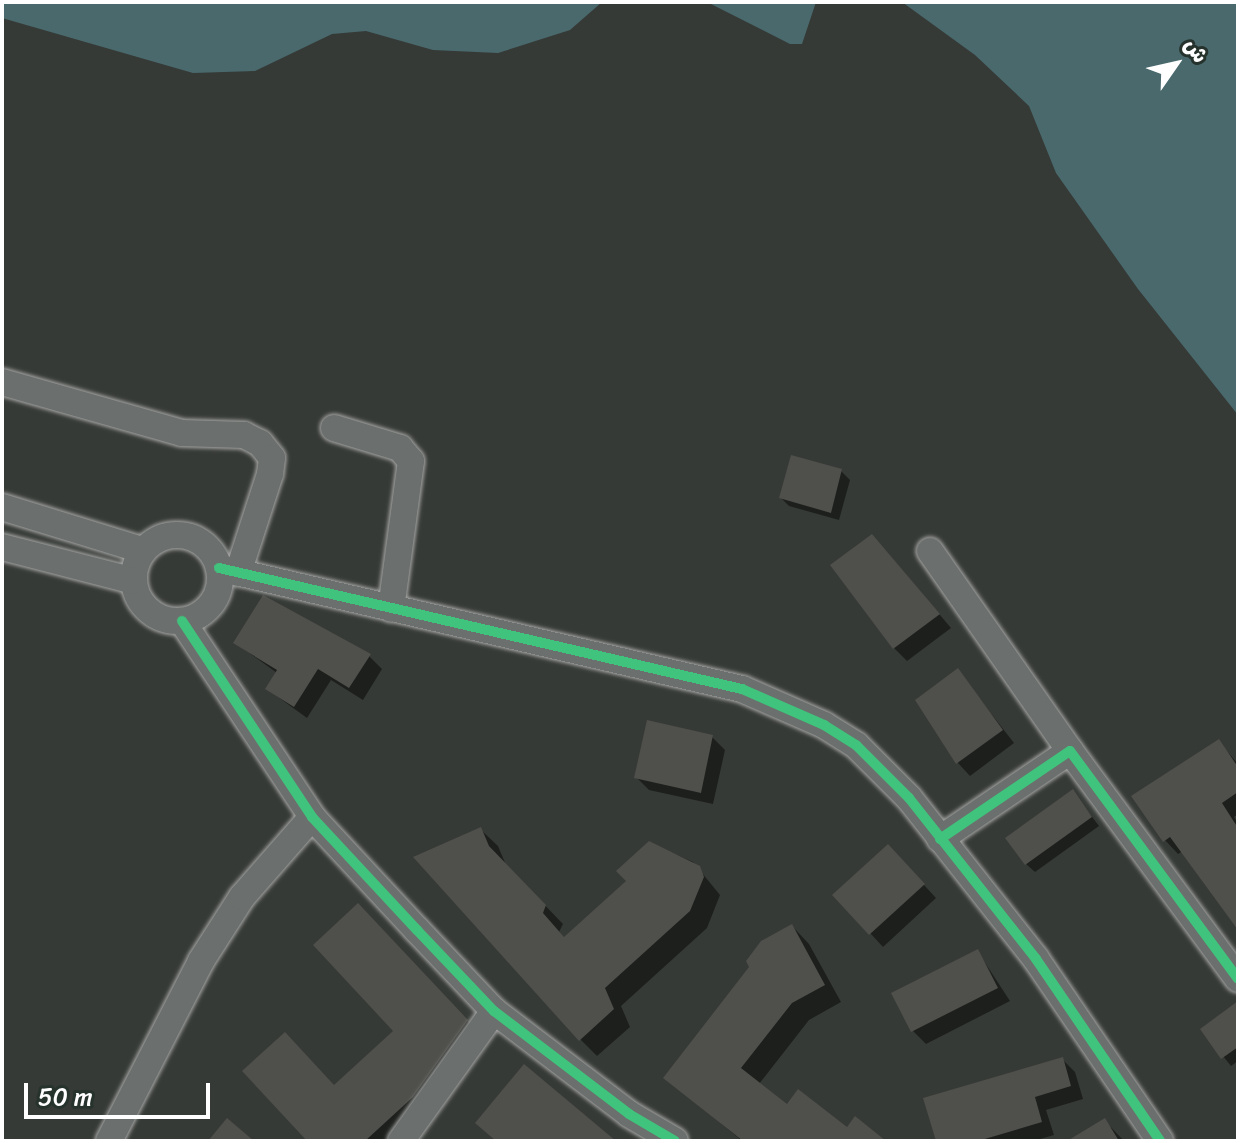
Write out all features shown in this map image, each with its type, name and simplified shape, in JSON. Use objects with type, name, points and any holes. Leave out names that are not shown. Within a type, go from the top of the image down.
[{"type":"street","points":[[2,382],[182,433],[244,435],[260,443],[272,458],[270,474],[229,570],[208,609],[182,621],[153,614],[134,581],[142,550],[162,538],[191,537],[229,570],[670,670],[791,707],[856,745],[889,775],[1036,959],[1160,1141]]},
{"type":"street","points":[[334,428],[409,456],[391,609]]},
{"type":"street","points":[[2,507],[142,550]]},
{"type":"street","points":[[2,547],[134,581]]},
{"type":"street","points":[[930,551],[1070,751],[1238,979]]},
{"type":"street","points":[[182,621],[312,817],[494,1011],[629,1114],[675,1141]]},
{"type":"street","points":[[940,839],[1070,751]]},
{"type":"street","points":[[109,1141],[201,961],[242,897],[312,817]]},
{"type":"street","points":[[401,1141],[494,1011]]},
{"type":"water","points":[[2,2],[602,2],[570,30],[498,53],[433,50],[366,31],[332,34],[255,71],[193,73],[2,18]]},
{"type":"water","points":[[707,2],[816,2],[802,44],[790,44]]},
{"type":"water","points":[[902,2],[1238,2],[1238,415],[1138,289],[1056,173],[1029,106],[975,55]]},
{"type":"building","points":[[791,455],[842,469],[831,513],[779,498]]},
{"type":"building","points":[[872,534],[940,614],[893,649],[830,565]]},
{"type":"building","points":[[263,595],[371,654],[349,688],[318,669],[294,707],[265,689],[277,670],[233,643]]},
{"type":"building","points":[[958,668],[1003,730],[956,764],[915,700]]},
{"type":"building","points":[[647,720],[713,735],[701,793],[634,778]]},
{"type":"building","points":[[1219,739],[1238,767],[1238,792],[1222,803],[1238,828],[1238,930],[1170,837],[1163,842],[1131,796]]},
{"type":"building","points":[[1073,789],[1092,817],[1025,865],[1005,838]]},
{"type":"building","points":[[481,827],[489,846],[546,905],[543,913],[564,937],[626,881],[616,871],[649,841],[700,866],[704,877],[690,911],[605,988],[614,1009],[579,1041],[413,857]]},
{"type":"building","points":[[888,844],[925,884],[869,935],[832,895]]},
{"type":"building","points":[[358,903],[468,1020],[413,1097],[365,1141],[307,1141],[242,1071],[285,1032],[334,1085],[393,1031],[313,945]]},
{"type":"building","points":[[792,924],[825,985],[792,1003],[741,1068],[787,1104],[798,1089],[847,1127],[855,1116],[886,1141],[743,1141],[663,1078],[749,967],[746,961],[761,941]]},
{"type":"building","points":[[978,949],[998,988],[911,1032],[891,993]]},
{"type":"building","points":[[1238,1001],[1238,1047],[1221,1059],[1200,1029]]},
{"type":"building","points":[[1063,1057],[1071,1086],[1035,1097],[1042,1122],[978,1141],[936,1141],[923,1098]]},
{"type":"building","points":[[524,1064],[616,1141],[496,1141],[475,1123]]},
{"type":"building","points":[[227,1118],[254,1141],[208,1141]]},
{"type":"building","points":[[1105,1118],[1119,1141],[1067,1141]]},
{"type":"cycle path","points":[[219,568],[742,689],[824,725],[856,745],[909,798],[1036,959],[1160,1141]]},
{"type":"cycle path","points":[[182,621],[312,817],[417,930],[494,1011],[629,1114],[675,1141]]},
{"type":"cycle path","points":[[940,839],[1070,751],[1238,979]]}]
